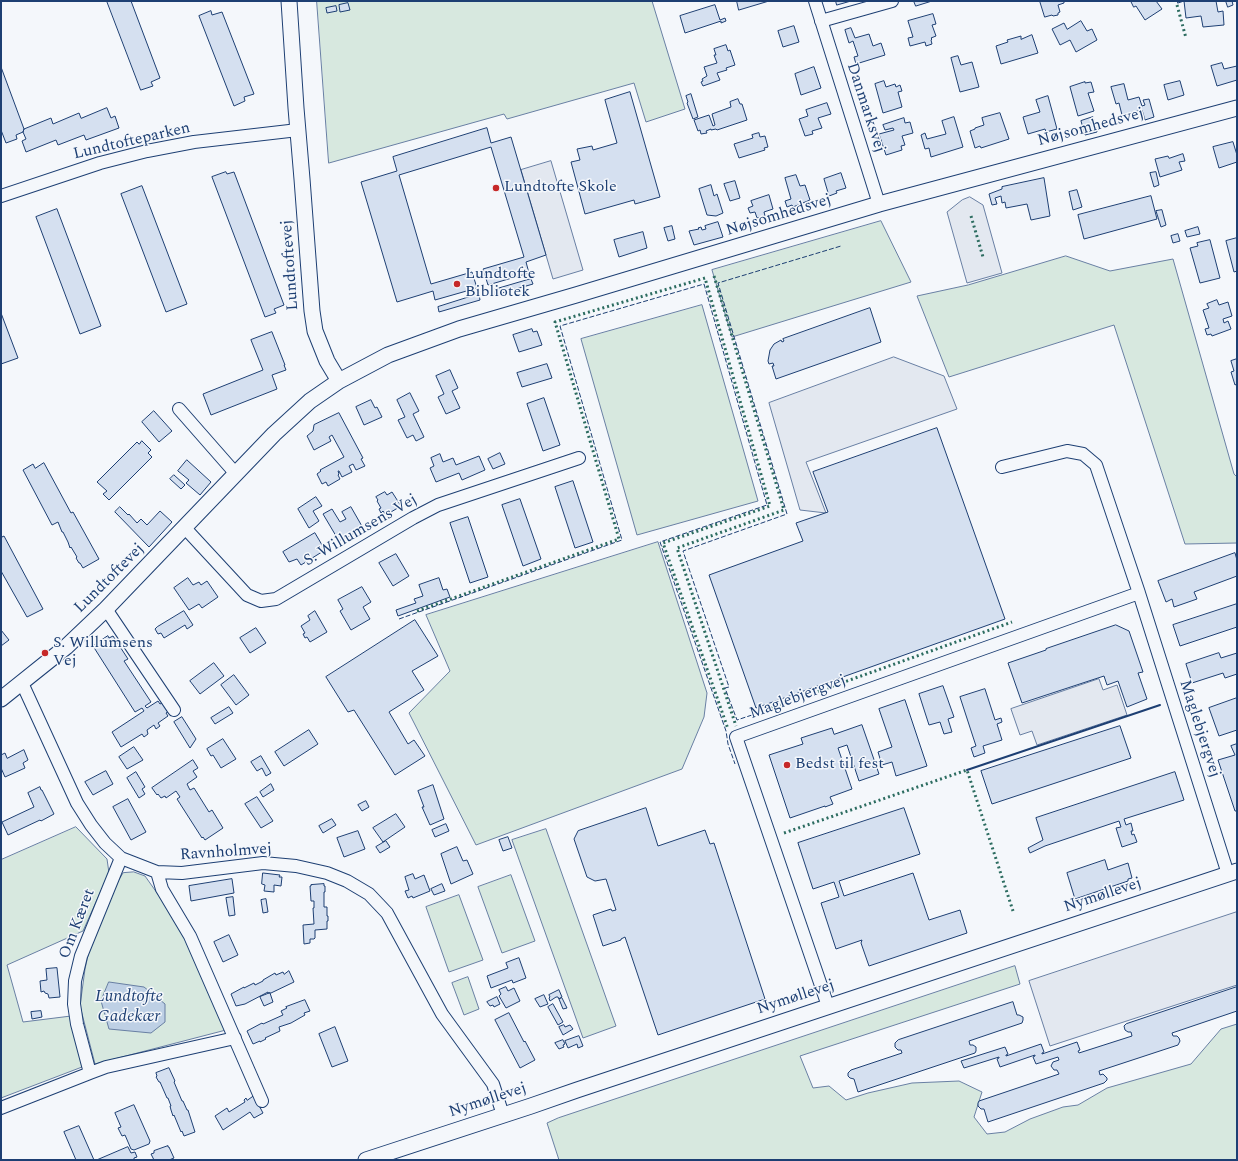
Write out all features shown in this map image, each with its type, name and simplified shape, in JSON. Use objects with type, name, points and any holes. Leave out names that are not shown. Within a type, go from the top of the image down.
[{"type":"street","name":"Lundtoftevej","points":[[1,699],[66,647],[106,609],[290,419],[310,401],[339,381],[327,361],[315,331],[313,318],[289,1]]},
{"type":"street","name":"Danmarksvej","points":[[815,1],[879,204]]},
{"type":"street","points":[[821,21],[892,1]]},
{"type":"street","name":"Nøjsomhedsvej","points":[[339,381],[388,355],[459,329],[879,204],[1237,108]]},
{"type":"street","name":"Lundtofteparken","points":[[1,196],[100,163],[147,151],[194,142],[298,130]]},
{"type":"street","points":[[179,409],[236,474]]},
{"type":"street","name":"Maglebjergvej","points":[[1002,467],[1067,451],[1083,454],[1096,465],[1233,872]]},
{"type":"street","name":"S. Willumsens Vej","points":[[185,528],[248,595],[260,601],[276,599],[412,518],[438,506],[579,458]]},
{"type":"street","name":"Maglebjergvej","points":[[828,1006],[736,737],[1139,593]]},
{"type":"street","points":[[106,609],[174,710]]},
{"type":"street","name":"Ravnholmvej","points":[[22,683],[77,803],[104,843],[121,858],[157,872],[182,873],[263,863],[296,866],[327,873],[347,881],[369,894],[387,913],[442,1014],[493,1084],[503,1115]]},
{"type":"street","name":"Om Kæret","points":[[90,1073],[74,1004],[76,981],[81,956],[121,858]]},
{"type":"street","points":[[157,872],[162,889],[190,936],[262,1101]]},
{"type":"street","name":"Nymøllevej","points":[[366,1160],[1233,872]]},
{"type":"street","points":[[1,1108],[106,1067],[235,1038]]},
{"type":"shaded area","points":[[317,1],[652,1],[685,109],[646,122],[634,83],[507,119],[504,114],[329,163]]},
{"type":"shaded area","points":[[551,161],[583,270],[553,279],[521,170]]},
{"type":"shaded area","points":[[970,197],[983,205],[1002,273],[967,283],[947,212],[962,200]]},
{"type":"shaded area","points":[[881,221],[911,282],[732,337],[712,270]]},
{"type":"shaded area","points":[[1066,256],[1110,271],[1173,259],[1234,474],[1237,477],[1237,543],[1185,544],[1114,325],[949,377],[917,296],[968,285]]},
{"type":"shaded area","points":[[702,305],[758,501],[637,535],[581,339]]},
{"type":"shaded area","points":[[894,357],[944,376],[957,409],[806,462],[826,513],[800,510],[769,403]]},
{"type":"shaded area","points":[[658,542],[707,693],[704,717],[682,769],[476,845],[409,713],[450,671],[426,615]]},
{"type":"shaded area","points":[[1099,679],[1103,690],[1117,685],[1127,715],[1037,745],[1032,731],[1020,735],[1011,709]]},
{"type":"shaded area","points":[[76,827],[107,859],[109,873],[83,931],[7,965],[23,1022],[71,1016],[82,1067],[1,1098],[1,860]]},
{"type":"shaded area","points":[[546,829],[616,1026],[583,1038],[512,840]]},
{"type":"shaded area","points":[[134,872],[145,876],[162,900],[189,945],[226,1030],[95,1064],[80,1006],[85,969],[90,946],[115,886],[123,873]]},
{"type":"shaded area","points":[[511,875],[535,941],[502,953],[478,887]]},
{"type":"shaded area","points":[[459,895],[483,960],[449,972],[426,907]]},
{"type":"shaded area","points":[[1237,912],[1237,985],[1050,1046],[1029,981]]},
{"type":"shaded area","points":[[1015,966],[1020,984],[800,1056],[813,1088],[829,1086],[846,1100],[868,1093],[912,1083],[959,1081],[982,1092],[974,1117],[987,1134],[1005,1132],[1030,1119],[1063,1107],[1078,1105],[1107,1088],[1191,1064],[1221,1029],[1237,1024],[1237,1160],[559,1160],[547,1123],[558,1118]]},
{"type":"shaded area","points":[[468,977],[479,1009],[464,1015],[452,983]]},
{"type":"water","name":"Lundtofte Gadekær","points":[[109,982],[144,987],[165,1004],[165,1022],[151,1033],[109,1029],[101,1001]]},
{"type":"building","points":[[107,1],[131,1],[160,78],[151,82],[153,86],[141,90]]},
{"type":"building","points":[[737,1],[769,1],[739,10]]},
{"type":"building","points":[[836,1],[851,1],[837,5]]},
{"type":"building","points":[[914,1],[932,1],[916,6]]},
{"type":"building","points":[[1040,1],[1064,1],[1064,3],[1058,5],[1060,12],[1058,15],[1045,17]]},
{"type":"building","points":[[1131,1],[1156,1],[1162,9],[1145,20]]},
{"type":"building","points":[[1184,1],[1216,1],[1218,12],[1223,11],[1224,25],[1203,27],[1201,16],[1186,18]]},
{"type":"building","points":[[1226,1],[1232,1],[1233,5],[1228,7]]},
{"type":"building","points":[[348,3],[350,10],[340,12],[339,5]]},
{"type":"building","points":[[715,5],[720,20],[725,18],[726,21],[721,23],[721,21],[685,33],[680,16]]},
{"type":"building","points":[[336,6],[337,11],[327,13],[326,8]]},
{"type":"building","points":[[211,11],[212,15],[222,12],[254,94],[244,97],[245,101],[234,106],[199,16]]},
{"type":"building","points":[[933,14],[936,24],[932,25],[936,36],[931,38],[932,44],[926,46],[925,42],[910,46],[908,38],[913,37],[908,21]]},
{"type":"building","points":[[1081,21],[1087,31],[1092,29],[1097,40],[1076,52],[1070,40],[1060,45],[1052,29],[1064,23],[1067,29]]},
{"type":"building","points":[[794,26],[799,42],[783,47],[778,31]]},
{"type":"building","points":[[851,28],[855,38],[869,34],[873,46],[881,43],[885,55],[856,64],[854,57],[858,56],[853,41],[849,43],[845,30]]},
{"type":"building","points":[[1032,35],[1038,53],[1001,64],[996,46],[1008,42],[1007,40],[1021,36],[1021,39]]},
{"type":"building","points":[[726,45],[728,51],[730,50],[735,65],[726,68],[727,70],[717,73],[720,80],[703,86],[701,82],[703,81],[702,79],[707,76],[704,67],[717,63],[714,55],[716,55],[714,49]]},
{"type":"building","points":[[958,56],[961,65],[972,62],[979,87],[960,92],[951,58]]},
{"type":"building","points":[[1222,63],[1224,69],[1237,66],[1237,80],[1217,86],[1211,66]]},
{"type":"building","points":[[1,67],[24,129],[23,132],[16,135],[17,139],[6,143],[1,130]]},
{"type":"building","points":[[814,67],[821,88],[801,95],[795,74]]},
{"type":"building","points":[[884,81],[886,87],[895,84],[896,87],[900,85],[902,91],[898,92],[902,107],[883,113],[875,84]]},
{"type":"building","points":[[1180,81],[1184,95],[1168,100],[1164,85]]},
{"type":"building","points":[[1085,82],[1091,82],[1094,92],[1088,93],[1094,111],[1078,116],[1070,87]]},
{"type":"building","points":[[1124,84],[1128,100],[1139,97],[1142,106],[1145,105],[1143,100],[1149,99],[1154,117],[1145,120],[1142,110],[1122,115],[1119,103],[1116,104],[1111,87]]},
{"type":"building","points":[[630,92],[660,197],[635,204],[634,200],[585,214],[571,162],[580,160],[577,149],[592,146],[593,150],[617,143],[605,100]]},
{"type":"building","points":[[691,94],[698,117],[693,119],[686,96]]},
{"type":"building","points":[[1048,96],[1057,129],[1046,132],[1045,129],[1028,134],[1023,117],[1040,112],[1036,100]]},
{"type":"building","points":[[738,99],[740,104],[742,104],[747,120],[717,130],[711,129],[706,131],[707,133],[701,134],[700,130],[698,131],[694,120],[709,115],[713,126],[715,125],[712,114],[731,107],[730,102]]},
{"type":"building","points":[[827,103],[831,114],[818,118],[822,128],[812,131],[813,134],[805,136],[799,119],[808,116],[806,110]]},
{"type":"building","points":[[107,108],[111,118],[115,116],[119,128],[86,140],[84,135],[58,145],[56,140],[26,152],[22,141],[26,139],[23,132],[24,129],[51,118],[53,124],[79,113],[81,118]]},
{"type":"building","points":[[1000,113],[1009,139],[981,148],[980,146],[975,148],[970,131],[984,125],[982,118]]},
{"type":"building","points":[[954,117],[963,147],[931,157],[929,148],[925,149],[921,135],[925,133],[927,139],[946,134],[942,121]]},
{"type":"building","points":[[1093,117],[1097,132],[1085,135],[1081,121]]},
{"type":"building","points":[[904,118],[905,123],[910,122],[913,133],[902,136],[905,145],[901,146],[902,150],[886,155],[879,134],[894,130],[893,128],[885,130],[883,125]]},
{"type":"building","points":[[487,128],[491,143],[511,137],[546,255],[526,262],[529,273],[488,285],[483,269],[524,257],[491,147],[399,175],[431,284],[472,272],[477,288],[435,300],[433,291],[397,302],[361,182],[397,171],[393,157]]},
{"type":"building","points":[[759,133],[760,137],[765,136],[768,147],[764,148],[765,150],[739,158],[734,144],[753,138],[752,135]]},
{"type":"building","points":[[1233,142],[1237,155],[1237,162],[1219,168],[1213,147]]},
{"type":"building","points":[[1183,154],[1185,161],[1179,162],[1182,170],[1160,177],[1155,159],[1168,156],[1169,158]]},
{"type":"building","points":[[226,172],[227,174],[234,172],[284,305],[274,309],[276,313],[265,317],[212,177]]},
{"type":"building","points":[[1156,172],[1159,185],[1154,187],[1150,173]]},
{"type":"building","points":[[841,173],[846,188],[836,191],[837,193],[829,196],[824,179]]},
{"type":"building","points":[[796,175],[800,186],[805,185],[810,200],[793,207],[792,205],[787,207],[785,201],[791,199],[785,178]]},
{"type":"building","points":[[1044,178],[1050,216],[1031,220],[1027,204],[1006,208],[1005,202],[1002,203],[1001,196],[995,198],[997,204],[992,205],[989,194],[1002,189],[1002,187]]},
{"type":"building","points":[[735,181],[740,198],[730,201],[724,184]]},
{"type":"building","points":[[711,185],[714,196],[717,194],[723,213],[716,216],[707,215],[699,189]]},
{"type":"building","points":[[142,186],[187,304],[166,312],[121,194]]},
{"type":"building","points":[[1077,190],[1082,207],[1073,210],[1069,192]]},
{"type":"building","points":[[769,195],[773,209],[764,212],[765,216],[757,218],[755,212],[750,213],[748,208],[753,206],[751,201]]},
{"type":"building","points":[[1151,196],[1157,219],[1084,239],[1078,215]]},
{"type":"building","points":[[57,209],[101,326],[80,334],[36,217]]},
{"type":"building","points":[[1162,210],[1166,225],[1161,227],[1156,211]]},
{"type":"building","points":[[718,222],[723,237],[694,245],[689,231],[699,229],[698,228],[701,227],[702,230],[706,229],[705,226]]},
{"type":"building","points":[[672,226],[675,239],[668,241],[664,228]]},
{"type":"building","points":[[1198,227],[1200,234],[1187,237],[1185,231]]},
{"type":"building","points":[[643,232],[647,248],[619,257],[614,240]]},
{"type":"building","points":[[1178,234],[1180,241],[1173,243],[1171,236]]},
{"type":"building","points":[[1237,238],[1237,271],[1234,272],[1226,241]]},
{"type":"building","points":[[1210,240],[1220,278],[1200,283],[1190,248],[1198,246],[1197,243]]},
{"type":"building","points":[[531,279],[533,284],[492,296],[490,291]]},
{"type":"building","points":[[479,294],[480,300],[439,312],[438,307]]},
{"type":"building","points":[[1217,300],[1219,305],[1228,302],[1232,316],[1223,319],[1224,323],[1228,321],[1231,329],[1212,336],[1211,334],[1207,335],[1205,329],[1209,328],[1203,310],[1209,308],[1207,304]]},
{"type":"building","points":[[870,308],[881,342],[776,379],[772,366],[774,366],[773,363],[769,364],[768,361],[770,350],[774,344],[781,340],[782,342],[784,341],[783,339]]},
{"type":"building","points":[[1,313],[18,358],[1,364]]},
{"type":"building","points":[[532,329],[533,332],[537,331],[542,345],[519,352],[513,335]]},
{"type":"building","points":[[272,332],[286,370],[272,375],[277,389],[211,415],[203,394],[263,370],[251,340]]},
{"type":"building","points":[[1237,359],[1237,384],[1235,385],[1231,372],[1234,371],[1231,361]]},
{"type":"building","points":[[547,364],[552,378],[522,387],[517,373]]},
{"type":"building","points":[[450,370],[458,388],[452,391],[460,408],[446,414],[438,397],[444,394],[436,376]]},
{"type":"building","points":[[410,393],[419,411],[413,414],[424,437],[416,441],[413,435],[407,438],[398,420],[405,417],[397,400]]},
{"type":"building","points":[[544,398],[560,445],[543,451],[527,404]]},
{"type":"building","points":[[371,400],[375,408],[377,407],[382,417],[364,425],[356,407]]},
{"type":"building","points":[[154,411],[172,431],[159,442],[142,422]]},
{"type":"building","points":[[339,413],[363,458],[361,459],[365,466],[356,470],[353,464],[349,466],[352,472],[342,477],[338,471],[340,479],[328,486],[326,482],[322,484],[317,474],[321,471],[320,470],[344,457],[332,435],[329,437],[331,441],[314,450],[307,436],[313,431],[314,425]]},
{"type":"building","points":[[937,428],[1005,619],[756,708],[709,575],[803,541],[796,523],[828,512],[813,472]]},
{"type":"building","points":[[142,441],[151,450],[148,453],[152,457],[109,500],[103,494],[107,491],[97,482],[137,442],[139,444]]},
{"type":"building","points":[[500,453],[505,464],[493,469],[488,459]]},
{"type":"building","points":[[440,454],[443,462],[453,458],[456,465],[479,456],[485,470],[462,480],[459,473],[436,482],[430,468],[434,466],[431,458]]},
{"type":"building","points":[[187,460],[211,482],[200,495],[186,483],[189,480],[178,471]]},
{"type":"building","points":[[44,463],[71,513],[73,512],[99,559],[83,568],[71,547],[70,548],[58,522],[52,525],[23,470],[33,464],[35,468]]},
{"type":"building","points":[[174,475],[185,485],[181,489],[170,479]]},
{"type":"building","points":[[573,481],[593,542],[575,548],[555,487]]},
{"type":"building","points":[[385,492],[387,495],[392,492],[401,506],[386,515],[383,511],[381,513],[379,509],[381,508],[376,497]]},
{"type":"building","points":[[316,497],[322,506],[313,511],[319,521],[309,528],[298,509]]},
{"type":"building","points":[[520,499],[541,559],[523,566],[502,505]]},
{"type":"building","points":[[120,507],[137,523],[141,519],[147,525],[160,511],[172,522],[149,547],[115,512]]},
{"type":"building","points":[[351,507],[363,528],[339,541],[323,514],[332,509],[340,522],[346,519],[342,512]]},
{"type":"building","points":[[468,517],[488,577],[470,583],[450,523]]},
{"type":"building","points":[[315,533],[325,550],[301,565],[297,559],[289,562],[283,552]]},
{"type":"building","points":[[1,535],[2,537],[4,536],[43,609],[27,617],[1,571]]},
{"type":"building","points":[[1235,553],[1237,560],[1237,576],[1194,592],[1197,599],[1174,607],[1172,599],[1166,602],[1158,581]]},
{"type":"building","points":[[396,554],[409,576],[393,586],[379,563]]},
{"type":"building","points":[[188,578],[193,585],[199,582],[201,585],[207,581],[218,597],[202,608],[199,604],[189,610],[174,588]]},
{"type":"building","points":[[439,578],[443,590],[447,589],[450,597],[398,616],[396,610],[416,603],[414,599],[423,596],[419,585]]},
{"type":"building","points":[[362,587],[371,602],[363,607],[370,619],[351,630],[340,611],[343,609],[338,600]]},
{"type":"building","points":[[1237,604],[1237,627],[1180,646],[1173,625]]},
{"type":"building","points":[[184,611],[193,625],[187,629],[185,625],[164,638],[161,633],[158,634],[155,629],[157,627]]},
{"type":"building","points":[[315,611],[327,632],[310,642],[307,637],[305,638],[303,634],[305,633],[301,626],[310,620],[308,616]]},
{"type":"building","points":[[415,620],[438,656],[412,671],[424,690],[389,712],[408,744],[414,740],[425,756],[395,775],[354,710],[348,712],[326,677]]},
{"type":"building","points":[[1116,625],[1129,631],[1143,672],[1138,673],[1147,699],[1127,707],[1118,681],[1107,685],[1104,676],[1022,703],[1008,663]]},
{"type":"building","points":[[256,628],[266,643],[250,653],[240,638]]},
{"type":"building","points":[[1,630],[9,640],[1,646]]},
{"type":"building","points":[[108,636],[109,638],[113,636],[128,659],[124,661],[151,702],[145,706],[147,708],[158,701],[160,704],[164,702],[169,711],[166,713],[168,716],[158,723],[160,726],[156,729],[154,725],[147,730],[148,734],[144,737],[142,734],[121,747],[112,732],[144,711],[142,708],[135,712],[93,646]]},
{"type":"building","points":[[1219,653],[1221,658],[1237,653],[1237,674],[1225,678],[1223,673],[1192,683],[1186,664]]},
{"type":"building","points":[[214,663],[224,676],[200,694],[190,681]]},
{"type":"building","points":[[234,675],[249,695],[236,705],[221,685]]},
{"type":"building","points":[[943,686],[954,717],[948,719],[952,732],[944,734],[940,722],[929,725],[919,694]]},
{"type":"building","points":[[985,689],[995,720],[1001,718],[1002,722],[997,724],[1002,740],[983,746],[985,753],[974,757],[971,748],[976,746],[960,697]]},
{"type":"building","points":[[1237,698],[1237,730],[1219,736],[1209,708]]},
{"type":"building","points":[[905,700],[927,766],[896,776],[892,762],[882,765],[878,752],[892,747],[879,709]]},
{"type":"building","points":[[229,707],[233,713],[215,724],[211,718]]},
{"type":"building","points":[[182,717],[196,739],[190,748],[174,722]]},
{"type":"building","points":[[862,725],[879,774],[859,781],[847,745],[838,748],[852,789],[830,797],[833,804],[790,818],[769,755],[803,744],[801,738],[832,728],[834,734]]},
{"type":"building","points":[[1120,726],[1131,758],[992,804],[981,771]]},
{"type":"building","points":[[309,730],[318,744],[284,766],[275,752]]},
{"type":"building","points":[[223,739],[236,759],[221,768],[213,755],[211,756],[207,749]]},
{"type":"building","points":[[1237,744],[1237,811],[1235,811],[1218,760],[1235,755],[1231,746]]},
{"type":"building","points":[[134,747],[143,760],[127,769],[119,757]]},
{"type":"building","points":[[24,750],[28,760],[23,763],[25,768],[5,777],[1,768],[1,755],[5,753],[7,758]]},
{"type":"building","points":[[261,756],[271,773],[266,776],[262,768],[257,771],[251,762]]},
{"type":"building","points":[[193,760],[198,768],[193,771],[197,777],[187,784],[190,790],[194,788],[209,812],[212,810],[223,828],[205,840],[203,837],[202,838],[177,799],[180,797],[176,791],[166,798],[165,796],[161,798],[152,788]]},
{"type":"building","points":[[106,771],[113,784],[93,795],[85,782]]},
{"type":"building","points":[[136,772],[145,787],[142,789],[145,794],[139,798],[127,778]]},
{"type":"building","points":[[1175,772],[1184,800],[1124,819],[1126,825],[1131,823],[1133,831],[1131,831],[1132,835],[1134,834],[1137,842],[1122,847],[1116,828],[1121,827],[1119,821],[1045,846],[1030,853],[1028,848],[1043,840],[1036,818]]},
{"type":"building","points":[[271,784],[274,790],[263,797],[260,792]]},
{"type":"building","points":[[433,785],[444,819],[430,825],[422,807],[424,807],[418,791]]},
{"type":"building","points":[[40,787],[54,814],[8,835],[2,822],[34,807],[28,793]]},
{"type":"building","points":[[257,797],[273,821],[261,828],[245,804]]},
{"type":"building","points":[[128,799],[146,832],[131,840],[113,807]]},
{"type":"building","points":[[366,801],[369,807],[362,811],[358,805]]},
{"type":"building","points":[[646,808],[658,846],[705,830],[710,844],[714,843],[765,999],[658,1035],[625,937],[621,940],[603,946],[593,915],[611,909],[612,911],[616,910],[606,879],[595,881],[587,877],[574,839],[578,831]]},
{"type":"building","points":[[904,808],[920,854],[839,881],[844,896],[913,873],[929,920],[960,910],[967,933],[869,966],[861,943],[862,940],[836,949],[821,903],[839,897],[834,882],[813,889],[798,843]]},
{"type":"building","points":[[396,814],[405,827],[383,842],[373,828]]},
{"type":"building","points":[[332,819],[336,825],[323,833],[319,826]]},
{"type":"building","points":[[446,824],[449,831],[435,837],[432,830]]},
{"type":"building","points":[[358,831],[365,849],[344,857],[337,838]]},
{"type":"building","points":[[508,837],[512,848],[503,851],[499,840]]},
{"type":"building","points":[[386,841],[390,847],[380,853],[376,847]]},
{"type":"building","points":[[457,847],[463,861],[467,860],[473,874],[451,884],[441,854]]},
{"type":"building","points":[[1105,860],[1108,870],[1128,863],[1132,878],[1128,879],[1128,881],[1075,899],[1067,873]]},
{"type":"building","points":[[263,873],[280,875],[279,877],[282,877],[281,886],[274,885],[274,892],[264,891],[265,885],[262,884]]},
{"type":"building","points":[[413,874],[415,879],[424,875],[430,891],[413,898],[412,896],[408,898],[405,891],[409,890],[405,877]]},
{"type":"building","points":[[232,879],[234,893],[191,901],[189,886]]},
{"type":"building","points":[[324,884],[324,907],[327,907],[328,916],[327,929],[315,930],[315,938],[310,939],[310,943],[304,944],[303,925],[314,924],[314,901],[311,901],[310,886]]},
{"type":"building","points":[[442,884],[445,891],[434,895],[431,889]]},
{"type":"building","points":[[233,897],[235,915],[229,916],[226,898]]},
{"type":"building","points":[[266,899],[268,912],[263,913],[261,900]]},
{"type":"building","points":[[229,935],[238,955],[223,962],[214,942]]},
{"type":"building","points":[[519,958],[526,978],[513,983],[512,980],[491,988],[487,976],[508,968],[506,963]]},
{"type":"building","points":[[57,968],[60,997],[49,998],[48,994],[44,991],[41,992],[40,981],[47,980],[46,969]]},
{"type":"building","points":[[289,971],[294,982],[271,993],[268,992],[245,1004],[236,1006],[231,994],[254,983],[255,985],[275,973],[276,975],[283,972],[284,974]]},
{"type":"building","points":[[506,987],[508,991],[514,988],[520,1001],[506,1008],[499,996],[501,994],[499,990]]},
{"type":"building","points":[[1237,987],[1237,1011],[1172,1033],[1173,1036],[1177,1036],[1179,1038],[1180,1041],[1178,1045],[1099,1071],[1100,1075],[1103,1074],[1107,1078],[1104,1083],[988,1122],[984,1109],[981,1109],[978,1106],[979,1101],[1059,1074],[1057,1070],[1054,1070],[1051,1066],[1053,1062],[1059,1060],[1058,1057],[1036,1064],[1033,1057],[1035,1055],[1000,1067],[997,1059],[999,1057],[964,1068],[961,1061],[1005,1047],[1008,1054],[1006,1056],[1041,1044],[1044,1052],[1042,1054],[1077,1042],[1080,1050],[1078,1051],[1079,1053],[1132,1036],[1131,1032],[1125,1030],[1124,1026],[1126,1024]]},
{"type":"building","points":[[559,990],[562,997],[559,999],[556,997],[550,1001],[549,995]]},
{"type":"building","points":[[270,993],[273,1002],[264,1006],[260,997]]},
{"type":"building","points":[[544,995],[548,1004],[540,1007],[535,999]]},
{"type":"building","points":[[497,997],[500,1004],[494,1007],[493,1005],[490,1006],[487,1002]]},
{"type":"building","points":[[562,998],[567,1008],[563,1009],[559,999]]},
{"type":"building","points":[[305,1000],[310,1011],[304,1013],[305,1015],[291,1023],[279,1027],[280,1031],[260,1042],[253,1044],[247,1031],[262,1023],[263,1024],[283,1015],[281,1011],[287,1008],[286,1007]]},
{"type":"building","points":[[1013,1002],[1017,1015],[1023,1017],[1022,1023],[969,1041],[970,1045],[976,1047],[975,1053],[858,1092],[854,1079],[848,1076],[848,1073],[851,1070],[902,1053],[901,1050],[898,1050],[895,1047],[895,1043],[898,1040]]},
{"type":"building","points":[[553,1004],[563,1022],[558,1025],[548,1007]]},
{"type":"building","points":[[41,1011],[42,1017],[32,1019],[31,1012]]},
{"type":"building","points":[[509,1013],[535,1060],[520,1068],[495,1020]]},
{"type":"building","points":[[564,1025],[565,1027],[570,1025],[573,1029],[563,1035],[559,1027]]},
{"type":"building","points":[[335,1027],[348,1061],[332,1067],[319,1034]]},
{"type":"building","points":[[579,1036],[583,1046],[578,1048],[577,1044],[568,1048],[565,1041]]},
{"type":"building","points":[[563,1040],[565,1044],[563,1045],[564,1047],[559,1049],[555,1043]]},
{"type":"building","points":[[169,1068],[182,1101],[188,1110],[195,1132],[184,1136],[174,1115],[173,1116],[168,1098],[156,1077],[156,1073]]},
{"type":"building","points":[[254,1096],[263,1113],[254,1118],[250,1112],[223,1130],[215,1116],[227,1108],[229,1112],[245,1102],[244,1100],[246,1098],[247,1100]]},
{"type":"building","points":[[134,1105],[150,1141],[149,1144],[134,1150],[131,1149],[125,1135],[122,1136],[118,1128],[121,1127],[115,1113]]},
{"type":"building","points":[[79,1126],[94,1160],[76,1160],[64,1132]]},
{"type":"building","points":[[168,1146],[174,1158],[169,1160],[154,1160],[151,1154],[154,1153],[154,1151]]},
{"type":"building","points":[[128,1147],[131,1153],[135,1152],[137,1157],[134,1158],[134,1160],[97,1160]]},
{"type":"hedge","points":[[1177,5],[1186,38]]},
{"type":"hedge","points":[[971,216],[983,257]]},
{"type":"hedge","points":[[714,276],[784,510],[677,548],[736,726]]},
{"type":"hedge","points":[[417,611],[619,539],[555,322],[705,278],[770,506],[663,543],[728,729]]},
{"type":"hedge","points":[[752,715],[1012,622]]},
{"type":"hedge","points":[[784,833],[967,770],[1013,911]]},
{"type":"fence","points":[[752,715],[737,720],[725,688],[729,687],[683,551],[787,514],[718,283],[841,246]]},
{"type":"fence","points":[[399,619],[622,540],[560,326],[704,284],[767,505],[660,542],[726,731],[728,744],[735,764]]},
{"type":"wall","points":[[967,770],[1160,705]]},
{"type":"place","name":"Lundtofte Skole","points":[[496,188]]},
{"type":"place","name":"Lundtofte Bibliotek","points":[[457,284]]},
{"type":"place","name":"S. Willumsens Vej","points":[[45,653]]},
{"type":"place","name":"Bedst til fest","points":[[787,765]]}]
